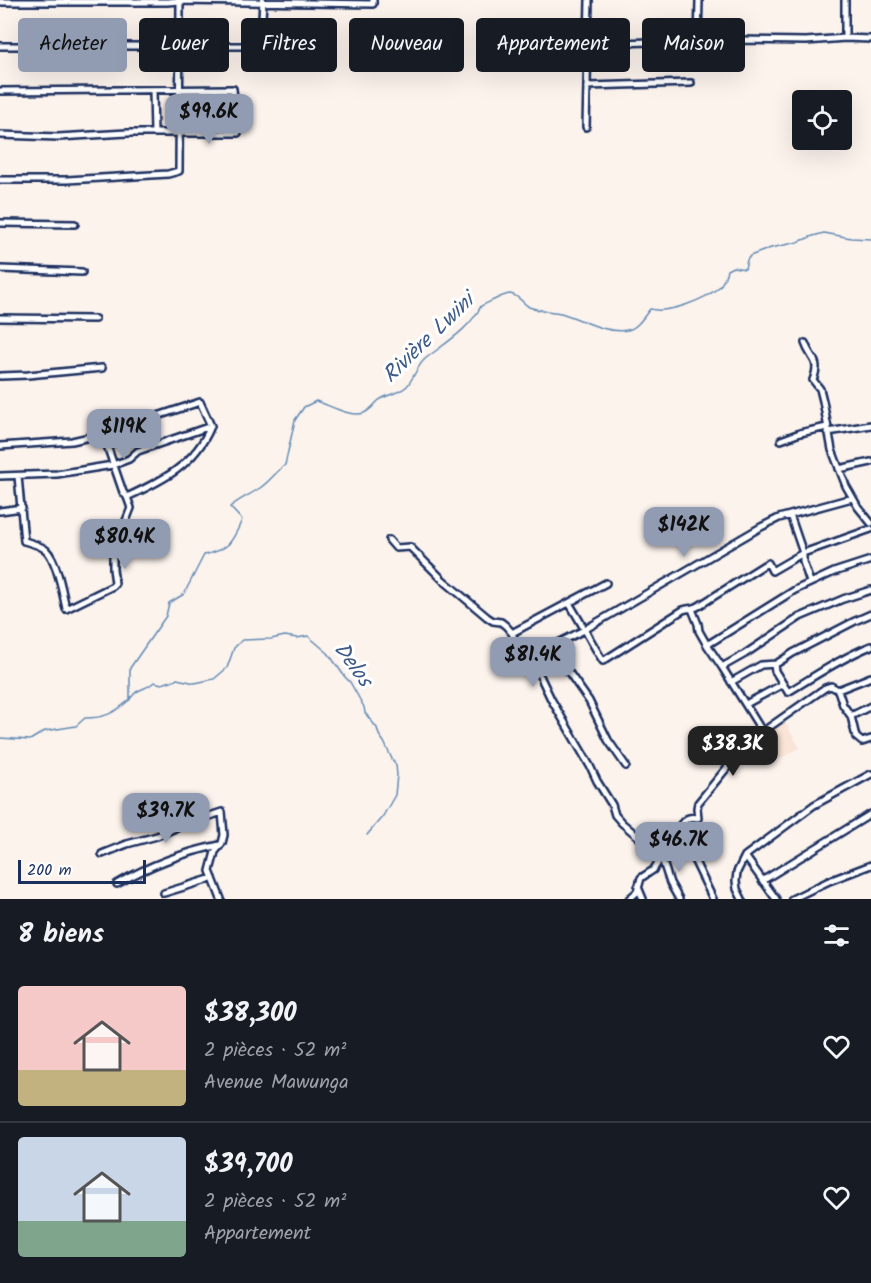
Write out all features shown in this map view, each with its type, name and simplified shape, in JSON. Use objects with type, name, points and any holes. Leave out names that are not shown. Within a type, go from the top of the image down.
[{"type":"street","points":[[0,2],[263,1],[373,4],[373,0]]},
{"type":"street","points":[[589,0],[589,18]]},
{"type":"street","points":[[699,0],[699,18]]},
{"type":"street","points":[[844,38],[845,0]]},
{"type":"street","points":[[180,1],[180,18]]},
{"type":"street","points":[[229,46],[253,46],[259,43],[263,1]]},
{"type":"street","points":[[745,41],[871,39]]},
{"type":"street","points":[[0,46],[139,45]]},
{"type":"street","points":[[0,180],[67,180],[168,174],[179,171],[180,72]]},
{"type":"street","points":[[586,127],[588,72]]},
{"type":"street","points":[[587,86],[691,83]]},
{"type":"street","points":[[0,91],[233,89],[238,133],[90,134],[58,137],[0,135]]},
{"type":"street","points":[[153,91],[154,133]]},
{"type":"street","points":[[0,223],[75,224]]},
{"type":"street","points":[[0,269],[81,272]]},
{"type":"street","points":[[0,318],[95,319]]},
{"type":"street","points":[[805,343],[816,363],[817,370],[813,380],[820,389],[824,401],[832,450],[852,498],[871,524]]},
{"type":"street","points":[[0,376],[102,368]]},
{"type":"street","points":[[0,446],[72,441],[103,434],[200,402],[211,426]]},
{"type":"street","points":[[781,440],[800,432],[871,425]]},
{"type":"street","points":[[0,476],[57,474],[113,465],[129,459],[138,451],[211,426]]},
{"type":"street","points":[[127,497],[157,483],[185,464],[211,426]]},
{"type":"street","points":[[18,476],[24,541],[45,549],[50,555],[58,575],[66,609],[115,583],[113,554],[131,508],[103,434]]},
{"type":"street","points":[[839,469],[871,462]]},
{"type":"street","points":[[531,657],[584,630],[761,527],[790,515],[852,498]]},
{"type":"street","points":[[0,511],[22,508]]},
{"type":"street","points":[[790,515],[810,582]]},
{"type":"street","points":[[568,603],[603,661],[683,610],[692,609],[768,563],[772,571],[803,553],[871,528]]},
{"type":"street","points":[[389,540],[396,548],[410,547],[443,580],[487,617],[507,626],[516,643],[531,657],[551,699],[615,815],[661,856],[670,883],[679,899]]},
{"type":"street","points":[[707,645],[762,609],[810,582],[871,560]]},
{"type":"street","points":[[512,633],[606,583]]},
{"type":"street","points":[[722,667],[800,617],[871,590]]},
{"type":"street","points":[[692,609],[699,631],[707,645],[762,731]]},
{"type":"street","points":[[731,682],[761,665],[774,665],[871,614]]},
{"type":"street","points":[[774,665],[775,671],[788,692],[829,666],[871,646]]},
{"type":"street","points":[[551,647],[589,702],[608,740],[626,766]]},
{"type":"street","points":[[838,690],[871,677]]},
{"type":"street","points":[[746,704],[783,684]]},
{"type":"street","points":[[629,899],[635,895],[641,878],[655,868],[687,818],[698,818],[698,803],[748,742],[825,688],[831,686],[838,690],[858,739],[862,742],[871,739]]},
{"type":"street","points":[[850,716],[871,706]]},
{"type":"street","points":[[742,899],[736,881],[737,872],[745,856],[814,805],[871,774]]},
{"type":"street","points":[[102,854],[222,812],[224,827],[222,843],[215,852],[210,871],[221,899]]},
{"type":"street","points":[[762,881],[871,814]]},
{"type":"street","points":[[678,830],[713,899]]},
{"type":"street","points":[[117,884],[136,873],[220,845]]},
{"type":"street","points":[[745,856],[776,899]]},
{"type":"street","points":[[792,899],[829,881],[871,865]]},
{"type":"street","points":[[165,893],[213,878]]},
{"type":"street","points":[[638,887],[643,899]]},
{"type":"shaded area","points":[[783,719],[800,748],[775,761],[757,736]]},
{"type":"waterway","name":"Rivière Lwini","points":[[130,700],[130,668],[166,616],[169,603],[184,594],[204,555],[219,550],[232,540],[242,520],[230,507],[263,486],[285,465],[295,420],[304,407],[316,401],[353,414],[366,412],[381,399],[407,386],[422,362],[463,329],[481,306],[507,294],[516,296],[529,307],[561,313],[610,330],[627,330],[637,325],[650,309],[676,308],[705,297],[721,285],[727,270],[733,267],[745,269],[750,256],[771,248],[824,233],[871,239]]},
{"type":"waterway","name":"Delos","points":[[0,738],[30,740],[45,731],[76,726],[85,718],[113,712],[137,692],[154,682],[162,684],[177,679],[195,683],[214,679],[227,668],[234,648],[242,640],[308,636],[328,653],[350,682],[365,713],[377,728],[396,765],[395,795],[383,816],[367,835]]}]
